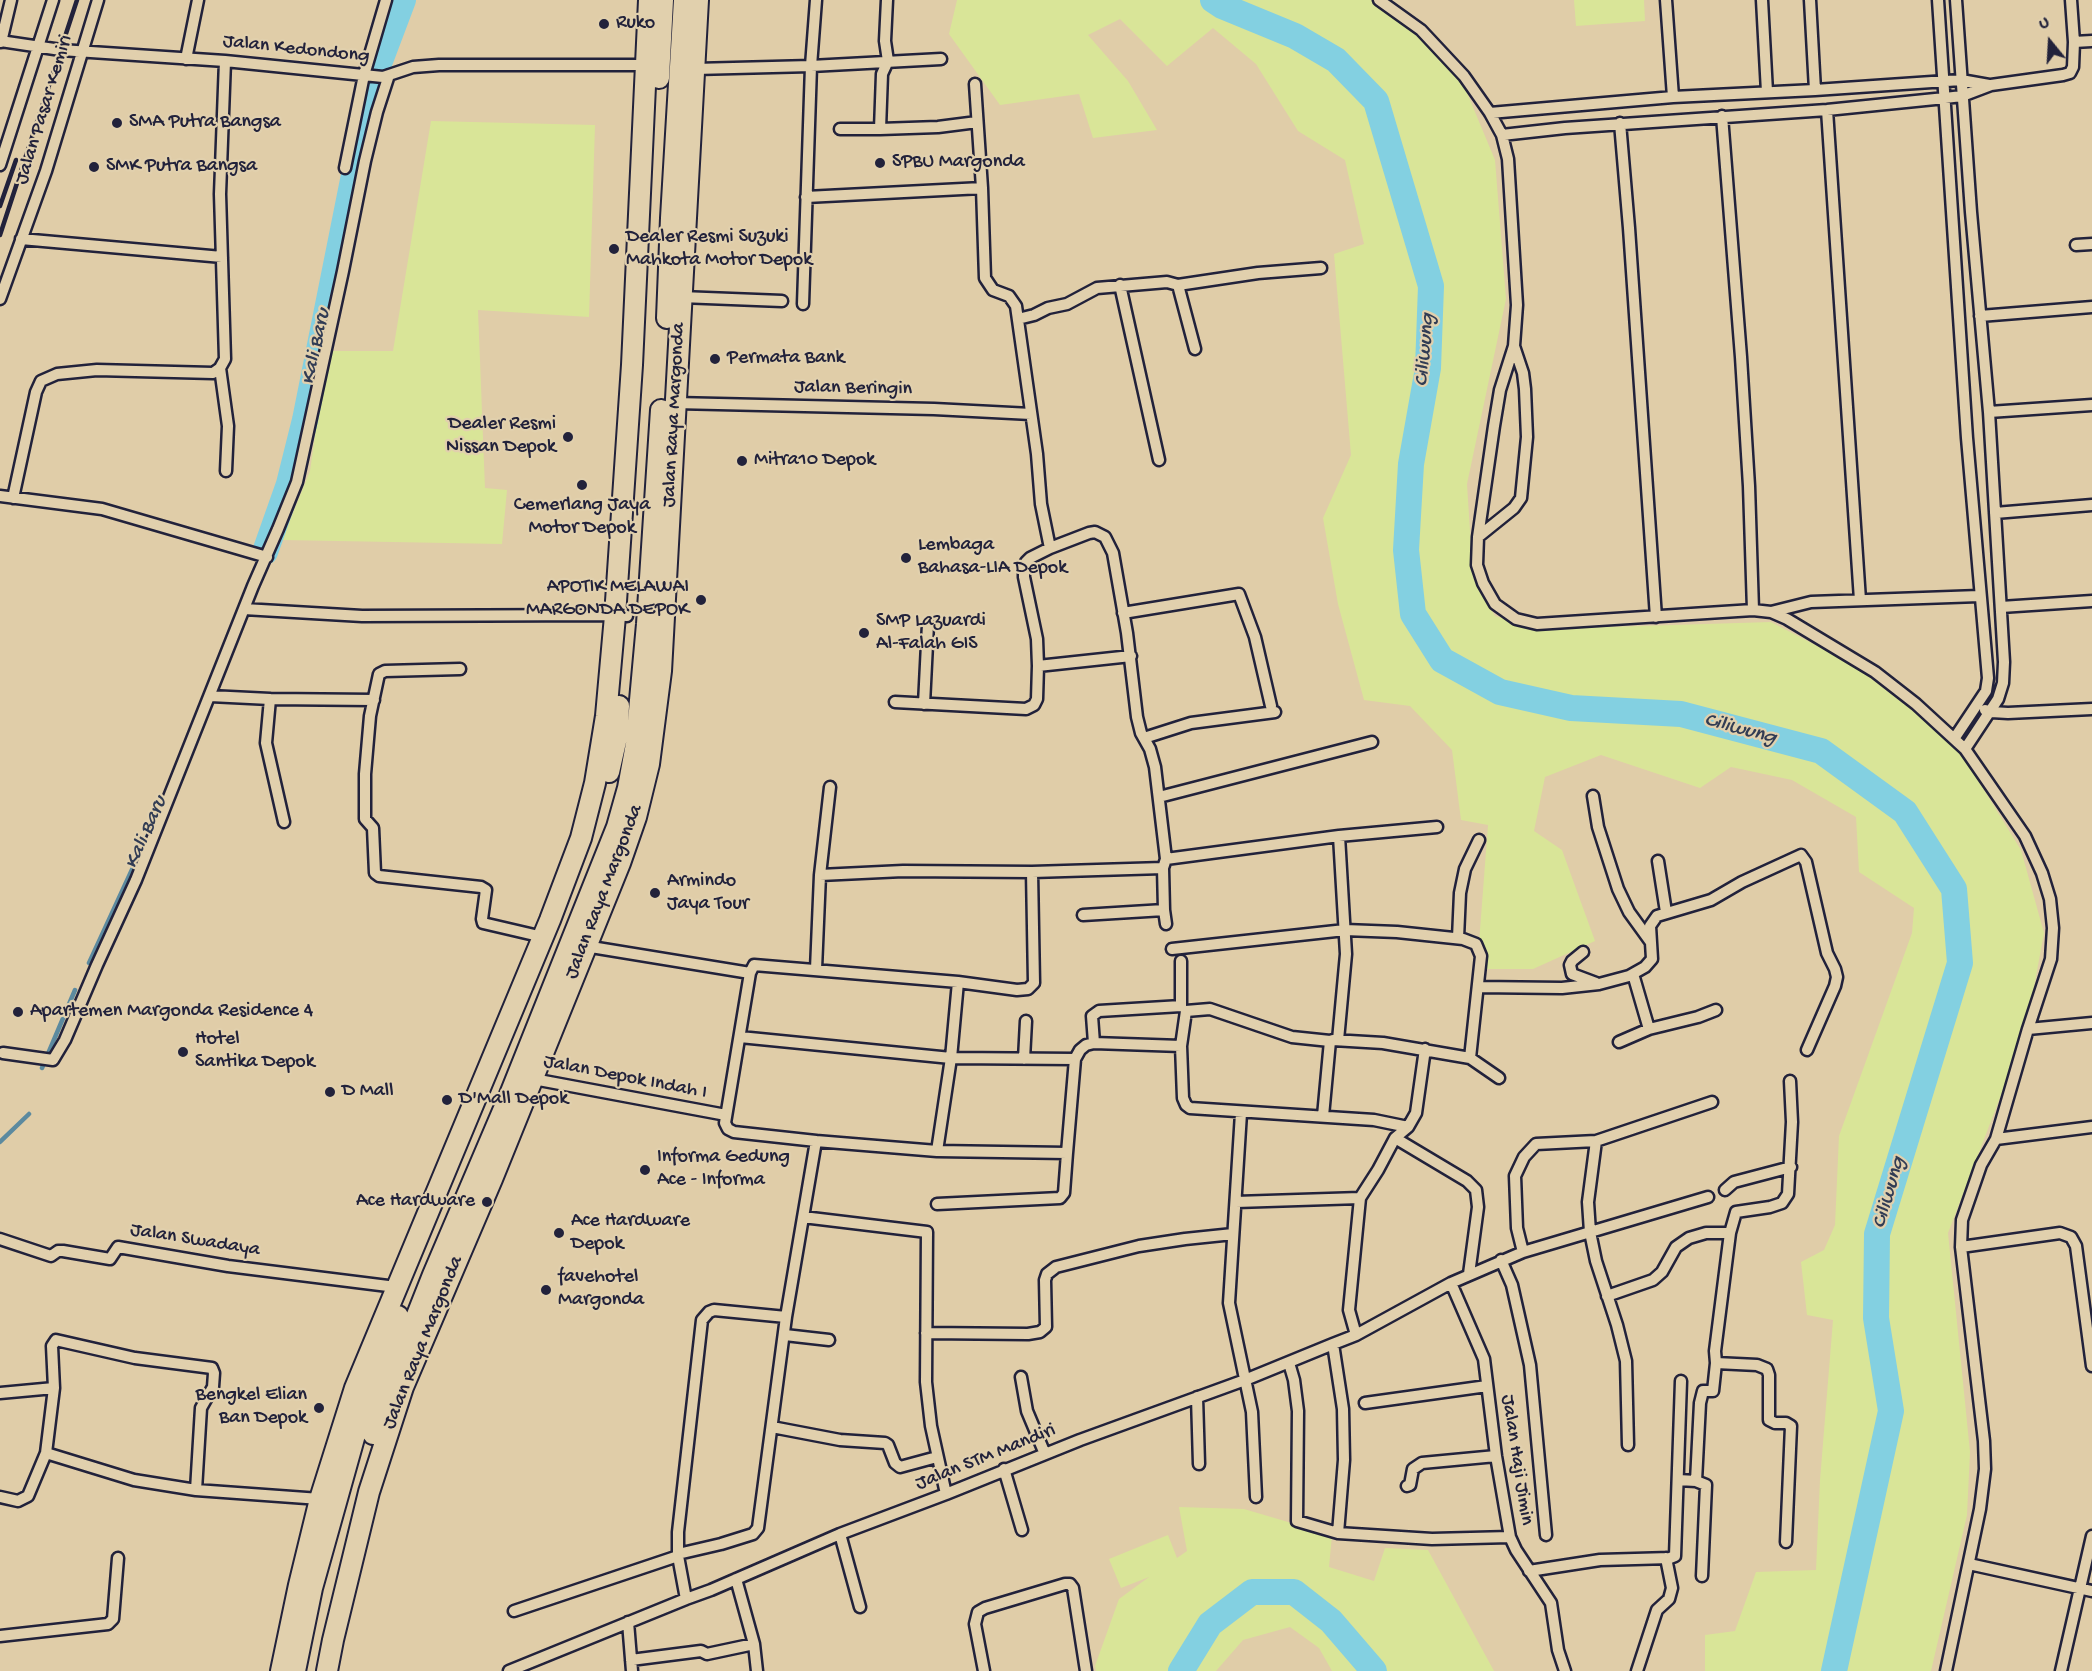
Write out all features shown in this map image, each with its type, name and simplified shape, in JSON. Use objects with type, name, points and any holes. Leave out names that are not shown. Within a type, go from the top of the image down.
[{"type":"highway","name":"Jalan Raya Margonda","points":[[314,1671],[326,1638],[396,1287],[551,927],[589,850],[603,802],[617,737],[621,616],[652,65],[649,0]]},
{"type":"highway","name":"Jalan Raya Margonda","points":[[652,65],[663,0]]},
{"type":"highway","name":"Jalan Raya Margonda","points":[[652,670],[670,218],[684,0]]},
{"type":"highway","name":"Jalan Raya Margonda","points":[[295,1671],[305,1587],[320,1499],[376,1394],[525,1077],[578,944],[621,812],[652,670],[675,403],[698,0]]},
{"type":"highway","name":"Jalan Raya Margonda","points":[[281,1671],[305,1587],[551,927]]},
{"type":"highway","name":"Jalan Raya Margonda","points":[[326,1638],[327,1671]]},
{"type":"street","points":[[1,41],[12,0]]},
{"type":"street","points":[[0,165],[52,0]]},
{"type":"street","name":"Jalan Pasar Kemiri","points":[[0,298],[46,171],[98,0]]},
{"type":"street","points":[[186,59],[198,0]]},
{"type":"street","points":[[345,168],[365,75],[386,0]]},
{"type":"street","points":[[803,304],[809,66],[816,0]]},
{"type":"street","points":[[880,129],[882,74],[888,61],[885,41],[888,0]]},
{"type":"street","points":[[1379,0],[1421,30],[1464,76],[1490,113],[1502,135],[1508,159],[1517,305],[1514,346],[1500,390],[1478,537],[1477,565],[1483,584],[1495,604],[1516,619],[1537,624],[1753,610],[1771,612],[1805,629],[1875,672],[1916,704],[1965,749],[2025,836],[2042,873],[2050,899],[2053,928],[2051,959],[1996,1139],[1981,1166],[1962,1220],[1960,1247],[1984,1441],[1985,1469],[1980,1509],[1946,1671]]},
{"type":"street","points":[[1666,0],[1673,97]]},
{"type":"street","points":[[1762,0],[1767,92]]},
{"type":"street","points":[[1810,0],[1815,90]]},
{"type":"street","points":[[1938,0],[1967,438],[1979,596],[1988,678],[1986,691],[1954,740]]},
{"type":"street","points":[[1956,0],[1989,412],[2004,675],[2001,692],[1991,712],[1965,749]]},
{"type":"street","points":[[1502,135],[1620,123],[1827,110],[1945,98],[1962,96],[1990,85],[2070,73],[2073,68],[2074,42],[2071,0]]},
{"type":"street","name":"Jalan Kedondong","points":[[1,41],[81,52],[225,61],[386,76],[431,65],[652,65]]},
{"type":"street","points":[[2074,42],[2092,41]]},
{"type":"street","points":[[695,69],[942,59]]},
{"type":"street","points":[[14,498],[33,402],[41,381],[57,374],[97,370],[213,373],[220,368],[225,359],[220,194],[225,61]]},
{"type":"street","points":[[3,1053],[53,1060],[65,1040],[96,965],[136,880],[297,482],[365,160],[386,76]]},
{"type":"street","points":[[1490,113],[1673,97],[1961,80],[1990,85]]},
{"type":"street","points":[[975,84],[985,278],[993,290],[1004,293],[1013,300],[1018,319],[1041,504],[1050,548]]},
{"type":"street","points":[[1827,110],[1860,600]]},
{"type":"street","points":[[1722,116],[1749,486],[1753,610]]},
{"type":"street","points":[[840,129],[938,127],[977,122]]},
{"type":"street","points":[[1620,123],[1656,617]]},
{"type":"street","points":[[806,197],[982,188]]},
{"type":"street","points":[[21,239],[222,257]]},
{"type":"street","points":[[2076,246],[2092,244]]},
{"type":"street","points":[[1018,319],[1067,304],[1097,288],[1167,282],[1178,285],[1258,273],[1321,268]]},
{"type":"street","points":[[1120,285],[1159,460]]},
{"type":"street","points":[[1178,285],[1195,349]]},
{"type":"street","points":[[681,297],[782,301]]},
{"type":"street","points":[[1980,316],[2092,307]]},
{"type":"street","points":[[1478,537],[1514,508],[1521,498],[1527,437],[1525,389],[1523,373],[1514,346]]},
{"type":"street","points":[[220,368],[228,426],[226,471]]},
{"type":"street","name":"Jalan Beringin","points":[[675,403],[934,409],[1031,414]]},
{"type":"street","points":[[1989,412],[2092,405]]},
{"type":"street","points":[[0,496],[102,509],[267,557]]},
{"type":"street","points":[[1995,513],[2092,505]]},
{"type":"street","points":[[895,702],[1031,708],[1037,699],[1038,666],[1034,618],[1024,569],[1030,558],[1050,548],[1089,533],[1095,532],[1105,537],[1113,553],[1124,613],[1137,717],[1153,756],[1165,864],[1166,924]]},
{"type":"street","points":[[1124,613],[1239,594],[1255,637],[1273,709],[1191,723],[1144,738]]},
{"type":"street","points":[[1771,612],[1811,602],[1979,596]]},
{"type":"street","points":[[2001,607],[2092,601]]},
{"type":"street","points":[[244,609],[362,616],[621,616]]},
{"type":"street","points":[[924,704],[928,624]]},
{"type":"street","points":[[1038,666],[1131,656]]},
{"type":"street","points":[[460,669],[381,672],[378,674],[365,774],[365,819],[373,827],[375,873],[379,876],[481,887],[486,891],[483,923],[551,927]]},
{"type":"street","points":[[210,696],[374,700]]},
{"type":"street","points":[[270,699],[266,743],[284,822]]},
{"type":"street","points":[[1977,707],[1991,712],[2092,709]]},
{"type":"street","points":[[1159,797],[1372,742]]},
{"type":"street","points":[[816,969],[820,875],[830,788]]},
{"type":"street","points":[[1593,796],[1598,827],[1618,889],[1629,912],[1652,944]]},
{"type":"street","points":[[820,875],[903,871],[1032,872],[1165,864],[1339,836],[1437,827]]},
{"type":"street","points":[[1323,1116],[1346,954],[1339,836]]},
{"type":"street","points":[[1458,938],[1460,893],[1465,869],[1479,840]]},
{"type":"street","points":[[1478,987],[1546,988],[1599,984],[1633,974],[1645,968],[1652,959],[1650,926],[1657,916],[1711,900],[1781,863],[1798,855],[1804,856],[1827,953],[1837,977],[1835,987],[1808,1050]]},
{"type":"street","points":[[1658,861],[1666,912]]},
{"type":"street","points":[[1032,872],[1034,983],[1028,989],[754,965],[750,973],[725,1123],[728,1129],[734,1132],[816,1141],[937,1151],[1067,1153]]},
{"type":"street","points":[[1083,915],[1164,909]]},
{"type":"street","points":[[1172,949],[1345,930],[1458,938],[1476,944],[1480,956],[1470,1058]]},
{"type":"street","points":[[578,944],[750,973]]},
{"type":"street","points":[[1583,952],[1570,965],[1572,974],[1599,984]]},
{"type":"street","points":[[1094,1043],[1092,1016],[1099,1011],[1181,1006],[1181,961]]},
{"type":"street","points":[[1633,974],[1649,1029]]},
{"type":"street","points":[[937,1151],[951,1058],[958,982]]},
{"type":"street","points":[[1408,1127],[1374,1120],[1241,1113],[1200,1109],[1186,1105],[1183,1098],[1181,1046],[1186,1011],[1210,1010],[1287,1036],[1383,1043],[1470,1058],[1499,1078]]},
{"type":"street","points":[[1619,1042],[1649,1029],[1698,1017],[1716,1010]]},
{"type":"street","points":[[1024,1059],[1026,1020]]},
{"type":"street","points":[[2028,1029],[2092,1023]]},
{"type":"street","points":[[740,1037],[951,1058],[1075,1059]]},
{"type":"street","points":[[937,1204],[1060,1198],[1064,1193],[1075,1059],[1080,1050],[1094,1043],[1181,1046]]},
{"type":"street","points":[[1356,1335],[1349,1310],[1360,1198],[1395,1138],[1408,1127],[1416,1113],[1425,1049]]},
{"type":"street","name":"Jalan Depok Indah I","points":[[525,1077],[726,1115]]},
{"type":"street","points":[[1696,1481],[1700,1403],[1703,1391],[1713,1391],[1717,1324],[1730,1233],[1736,1212],[1782,1203],[1788,1194],[1792,1122],[1790,1081]]},
{"type":"street","points":[[1523,1252],[1517,1228],[1515,1176],[1524,1157],[1536,1144],[1596,1141],[1712,1102]]},
{"type":"street","points":[[1241,1113],[1229,1303],[1252,1412],[1256,1497]]},
{"type":"street","points":[[1996,1139],[2092,1127]]},
{"type":"street","points":[[1395,1138],[1467,1181],[1476,1190],[1478,1208],[1471,1273]]},
{"type":"street","points":[[514,1611],[756,1531],[786,1317],[816,1141]]},
{"type":"street","points":[[1596,1141],[1588,1202],[1590,1232],[1596,1261],[1626,1361],[1628,1445]]},
{"type":"street","points":[[1725,1190],[1734,1182],[1791,1167]]},
{"type":"street","name":"Jalan STM Mandiri","points":[[509,1671],[736,1579],[840,1534],[946,1494],[1004,1469],[1245,1380],[1356,1335],[1451,1283],[1501,1260],[1708,1197]]},
{"type":"street","points":[[1236,1202],[1360,1198]]},
{"type":"street","points":[[803,1217],[927,1232],[926,1382],[937,1457],[946,1494]]},
{"type":"street","points":[[1607,1296],[1653,1280],[1662,1272],[1676,1247],[1689,1238],[1706,1233],[1730,1233]]},
{"type":"street","points":[[1960,1247],[2060,1233],[2071,1237],[2076,1246],[2092,1366]]},
{"type":"street","points":[[926,1333],[1028,1334],[1040,1332],[1046,1327],[1045,1280],[1056,1267],[1139,1246],[1233,1234]]},
{"type":"street","name":"Jalan Swadaya","points":[[0,1239],[51,1256],[63,1251],[110,1258],[118,1247],[228,1266],[396,1287]]},
{"type":"street","points":[[1501,1260],[1512,1285],[1530,1365],[1546,1535]]},
{"type":"street","name":"Jalan Haji Jimin","points":[[1451,1283],[1481,1351],[1510,1537],[1529,1571],[1551,1603],[1558,1650],[1565,1671]]},
{"type":"street","points":[[686,1599],[678,1555],[678,1532],[702,1320],[714,1310],[786,1317]]},
{"type":"street","points":[[785,1335],[829,1340]]},
{"type":"street","points":[[0,1497],[18,1501],[28,1496],[46,1453],[54,1388],[52,1346],[56,1340],[135,1358],[212,1368],[213,1387],[201,1408],[196,1490]]},
{"type":"street","points":[[1333,1344],[1343,1409],[1344,1460],[1338,1533]]},
{"type":"street","points":[[1288,1363],[1294,1380],[1298,1411],[1297,1521],[1338,1533],[1432,1539],[1510,1537]]},
{"type":"street","points":[[1716,1363],[1757,1365],[1767,1369],[1769,1420],[1791,1426],[1786,1542]]},
{"type":"street","points":[[1021,1377],[1027,1411],[1045,1454]]},
{"type":"street","points":[[1529,1571],[1600,1560],[1675,1556],[1681,1381]]},
{"type":"street","points":[[1365,1403],[1487,1386]]},
{"type":"street","points":[[0,1393],[54,1388]]},
{"type":"street","points":[[1197,1397],[1200,1464]]},
{"type":"street","points":[[772,1427],[840,1440],[885,1443],[895,1463],[900,1467],[937,1457]]},
{"type":"street","points":[[46,1453],[134,1480],[196,1490],[320,1499]]},
{"type":"street","points":[[1407,1486],[1410,1485],[1413,1469],[1422,1463],[1496,1456]]},
{"type":"street","points":[[1004,1469],[1022,1530]]},
{"type":"street","points":[[1678,1480],[1696,1481],[1706,1485],[1702,1576]]},
{"type":"street","points":[[840,1534],[860,1607]]},
{"type":"street","points":[[2061,1671],[2092,1536]]},
{"type":"street","points":[[0,1636],[108,1624],[113,1619],[118,1558]]},
{"type":"street","points":[[1637,1671],[1657,1610],[1669,1599],[1672,1588],[1666,1558]]},
{"type":"street","points":[[1969,1564],[2092,1591]]},
{"type":"street","points":[[736,1579],[754,1644],[757,1671]]},
{"type":"street","points":[[984,1671],[975,1624],[978,1612],[1065,1584],[1070,1584],[1073,1588],[1086,1671]]},
{"type":"street","points":[[628,1622],[631,1666],[701,1651],[707,1654],[754,1644]]},
{"type":"green space","points":[[957,0],[1371,0],[1410,21],[1460,76],[1495,160],[1506,299],[1467,484],[1473,578],[1495,616],[1543,629],[1771,622],[1852,664],[1955,743],[2021,850],[2044,933],[2034,987],[2011,1069],[1948,1233],[1970,1452],[1967,1515],[1931,1671],[1705,1671],[1705,1635],[1735,1631],[1756,1572],[1816,1570],[1820,1480],[1833,1320],[1807,1315],[1801,1262],[1824,1250],[1835,1225],[1839,1136],[1912,933],[1914,908],[1859,872],[1856,817],[1792,780],[1731,767],[1700,788],[1601,755],[1545,777],[1534,831],[1562,850],[1595,941],[1533,969],[1477,969],[1488,825],[1461,820],[1452,750],[1410,706],[1364,700],[1338,604],[1323,518],[1351,455],[1334,254],[1364,244],[1345,160],[1298,131],[1256,64],[1213,28],[1167,66],[1120,19],[1088,35],[1128,81],[1157,130],[1093,138],[1079,94],[1000,105],[949,34]]},
{"type":"green space","points":[[1574,0],[1644,0],[1645,21],[1576,26]]},
{"type":"green space","points":[[431,121],[595,125],[589,317],[478,310],[485,488],[507,490],[502,544],[282,540],[310,471],[327,351],[393,351]]},
{"type":"green space","points":[[1179,1507],[1244,1509],[1332,1535],[1329,1567],[1374,1581],[1385,1548],[1428,1550],[1494,1671],[1332,1671],[1319,1648],[1290,1627],[1243,1640],[1216,1671],[1096,1671],[1095,1666],[1119,1599],[1149,1577],[1121,1588],[1109,1559],[1168,1535],[1177,1558],[1187,1551]]},
{"type":"waterway","name":"Kali Baru","points":[[265,552],[289,484],[305,420],[370,95],[377,69],[403,0]]},
{"type":"waterway","name":"Ciliwung","points":[[1213,0],[1222,6],[1295,36],[1336,60],[1376,101],[1431,286],[1428,368],[1411,464],[1406,550],[1413,614],[1442,660],[1500,692],[1571,708],[1681,714],[1821,751],[1905,812],[1954,889],[1960,963],[1877,1234],[1876,1318],[1891,1411],[1834,1671]]},
{"type":"waterway","name":"Kali Baru","points":[[89,963],[153,824]]},
{"type":"waterway","name":"Kali Baru","points":[[42,1068],[75,990]]},
{"type":"waterway","name":"Kali Baru","points":[[0,1142],[29,1114]]},
{"type":"waterway","name":"Ciliwung","points":[[1181,1671],[1210,1624],[1252,1592],[1294,1592],[1331,1621],[1374,1671]]},
{"type":"railway","points":[[0,235],[77,0]]},
{"type":"railway","points":[[0,206],[16,160]]},
{"type":"place","name":"Ruko","points":[[604,24]]},
{"type":"place","name":"SMA Putra Bangsa","points":[[117,123]]},
{"type":"place","name":"SPBU Margonda","points":[[880,163]]},
{"type":"place","name":"SMK Putra Bangsa","points":[[94,167]]},
{"type":"place","name":"Dealer Resmi Suzuki Mahkota Motor Depok","points":[[614,249]]},
{"type":"place","name":"Permata Bank","points":[[715,359]]},
{"type":"place","name":"Dealer Resmi Nissan Depok","points":[[568,437]]},
{"type":"place","name":"Mitra10 Depok","points":[[742,461]]},
{"type":"place","name":"Cemerlang Jaya Motor Depok","points":[[582,485]]},
{"type":"place","name":"Lembaga Bahasa-LIA Depok","points":[[906,558]]},
{"type":"place","name":"APOTIK MELAWAI MARGONDA DEPOK","points":[[701,600]]},
{"type":"place","name":"SMP Lazuardi Al-Falah GIS","points":[[864,633]]},
{"type":"place","name":"Armindo Jaya Tour","points":[[655,893]]},
{"type":"place","name":"Apartemen Margonda Residence 4","points":[[18,1012]]},
{"type":"place","name":"Hotel Santika Depok","points":[[183,1052]]},
{"type":"place","name":"D Mall","points":[[330,1092]]},
{"type":"place","name":"D'Mall Depok","points":[[447,1100]]},
{"type":"place","name":"Informa Gedung Ace - Informa","points":[[645,1170]]},
{"type":"place","name":"Ace Hardware","points":[[487,1202]]},
{"type":"place","name":"Ace Hardware Depok","points":[[559,1233]]},
{"type":"place","name":"favehotel Margonda","points":[[546,1290]]},
{"type":"place","name":"Bengkel Elian Ban Depok","points":[[319,1408]]}]
